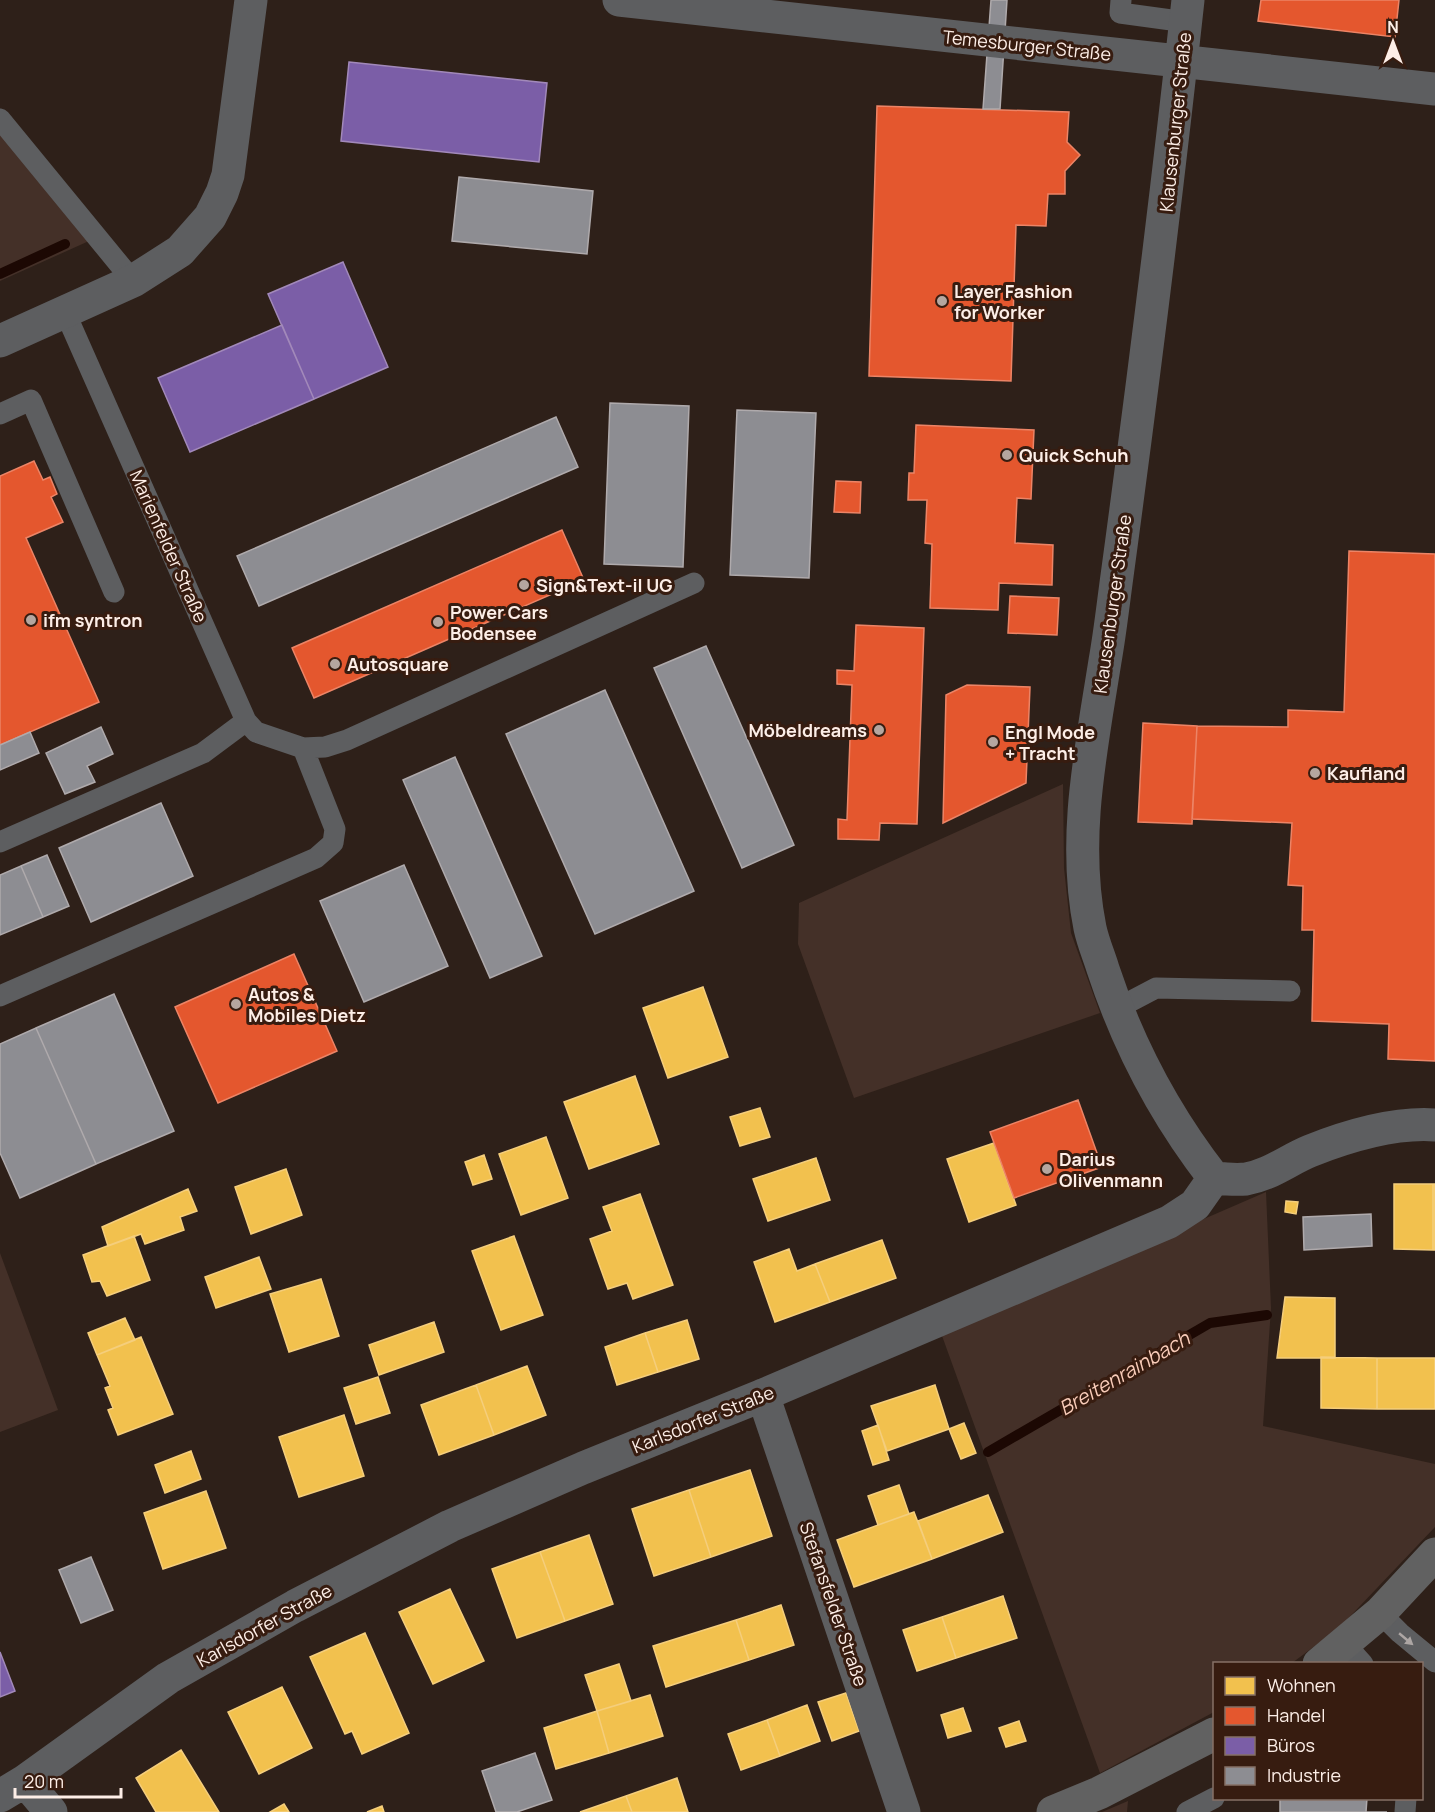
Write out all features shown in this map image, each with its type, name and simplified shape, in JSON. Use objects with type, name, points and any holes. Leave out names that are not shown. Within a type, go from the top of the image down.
[{"type":"street","points":[[0,341],[133,281],[180,251],[210,217],[222,193],[233,149],[251,0]]},
{"type":"street","name":"Temesburger Straße","points":[[619,0],[746,7],[1181,62],[1435,89]]},
{"type":"street","name":"Klausenburger Straße","points":[[1187,11],[1164,223],[1106,658],[1087,764],[1083,816],[1083,873],[1090,930],[1116,1009],[1150,1081],[1185,1141],[1214,1178]]},
{"type":"street","points":[[1214,1178],[1246,1179],[1269,1172],[1308,1152],[1355,1135],[1391,1128],[1435,1125]]},
{"type":"street","name":"Karlsdorfer Straße","points":[[13,1788],[168,1678],[295,1606],[450,1526],[1169,1222],[1195,1205],[1214,1178]]},
{"type":"street","name":"Stefansfelder Straße","points":[[763,1395],[904,1812]]},
{"type":"street","points":[[1326,1662],[1354,1654],[1380,1613],[1435,1554]]},
{"type":"street","points":[[1053,1812],[1099,1793],[1213,1735]]},
{"type":"street","points":[[13,1788],[51,1812]]},
{"type":"lane","points":[[1122,0],[1120,13],[1187,11]]},
{"type":"lane","points":[[0,119],[133,281]]},
{"type":"lane","name":"Marienfelder Straße","points":[[65,312],[246,721]]},
{"type":"lane","points":[[0,414],[31,400],[114,592]]},
{"type":"lane","points":[[0,842],[203,753],[246,721],[256,732],[303,748],[325,747],[347,740],[694,584]]},
{"type":"lane","points":[[0,996],[316,858],[333,843],[335,829],[303,748]]},
{"type":"lane","points":[[1116,1009],[1156,988],[1290,991]]},
{"type":"lane","points":[[1380,1613],[1400,1634],[1435,1662]]},
{"type":"lane","points":[[1187,1812],[1213,1799]]},
{"type":"shaded area","points":[[0,134],[89,241],[0,281]]},
{"type":"shaded area","points":[[1063,784],[1064,868],[1071,933],[1100,1013],[854,1098],[798,944],[799,903]]},
{"type":"shaded area","points":[[1266,1192],[1271,1308],[1263,1426],[1435,1464],[1435,1527],[1339,1628],[1293,1662],[1213,1662],[1213,1713],[1100,1773],[941,1333]]},
{"type":"shaded area","points":[[0,1253],[58,1410],[0,1432]]},
{"type":"shaded area","points":[[1128,1801],[1127,1812],[1102,1812]]},
{"type":"building: Wohnen","points":[[703,987],[728,1057],[668,1078],[643,1008]]},
{"type":"building: Wohnen","points":[[635,1076],[659,1144],[589,1169],[564,1102]]},
{"type":"building: Wohnen","points":[[760,1108],[770,1137],[740,1146],[730,1117]]},
{"type":"building: Wohnen","points":[[546,1137],[568,1198],[521,1215],[499,1154]]},
{"type":"building: Wohnen","points":[[994,1143],[1016,1205],[969,1222],[947,1159]]},
{"type":"building: Wohnen","points":[[484,1155],[492,1179],[473,1185],[465,1162]]},
{"type":"building: Wohnen","points":[[816,1158],[830,1200],[768,1221],[753,1179]]},
{"type":"building: Wohnen","points":[[286,1169],[302,1215],[251,1234],[235,1187]]},
{"type":"building: Wohnen","points":[[1394,1184],[1433,1184],[1433,1250],[1394,1249]]},
{"type":"building: Wohnen","points":[[1433,1184],[1435,1184],[1435,1250],[1433,1250]]},
{"type":"building: Wohnen","points":[[188,1189],[197,1211],[180,1217],[184,1230],[145,1244],[141,1234],[108,1246],[102,1227]]},
{"type":"building: Wohnen","points":[[640,1194],[673,1285],[633,1299],[627,1283],[608,1289],[590,1239],[612,1231],[603,1207]]},
{"type":"building: Wohnen","points":[[1286,1201],[1298,1202],[1296,1214],[1285,1212]]},
{"type":"building: Wohnen","points":[[134,1236],[150,1280],[107,1296],[100,1281],[92,1282],[83,1255]]},
{"type":"building: Wohnen","points":[[514,1236],[543,1315],[501,1330],[472,1251]]},
{"type":"building: Wohnen","points":[[882,1240],[896,1278],[830,1302],[815,1264]]},
{"type":"building: Wohnen","points":[[789,1249],[797,1271],[815,1264],[830,1302],[775,1322],[754,1262]]},
{"type":"building: Wohnen","points":[[259,1257],[271,1289],[216,1308],[205,1277]]},
{"type":"building: Wohnen","points":[[321,1279],[339,1336],[289,1352],[270,1294]]},
{"type":"building: Wohnen","points":[[1285,1297],[1335,1298],[1335,1358],[1277,1358]]},
{"type":"building: Wohnen","points":[[125,1318],[135,1340],[97,1355],[88,1333]]},
{"type":"building: Wohnen","points":[[687,1320],[699,1359],[658,1372],[645,1333]]},
{"type":"building: Wohnen","points":[[434,1322],[444,1352],[379,1375],[369,1345]]},
{"type":"building: Wohnen","points":[[645,1333],[658,1372],[617,1385],[605,1347]]},
{"type":"building: Wohnen","points":[[141,1337],[173,1414],[118,1435],[108,1410],[113,1408],[105,1388],[110,1386],[97,1355]]},
{"type":"building: Wohnen","points":[[1321,1357],[1377,1358],[1377,1409],[1321,1408]]},
{"type":"building: Wohnen","points":[[1377,1358],[1435,1358],[1435,1409],[1377,1409]]},
{"type":"building: Wohnen","points":[[527,1366],[546,1415],[494,1435],[476,1385]]},
{"type":"building: Wohnen","points":[[378,1377],[390,1413],[356,1424],[344,1388]]},
{"type":"building: Wohnen","points":[[476,1385],[494,1435],[439,1455],[421,1405]]},
{"type":"building: Wohnen","points":[[935,1385],[949,1429],[887,1451],[871,1406]]},
{"type":"building: Wohnen","points":[[344,1415],[364,1476],[299,1497],[279,1437]]},
{"type":"building: Wohnen","points":[[964,1423],[976,1453],[961,1459],[949,1429]]},
{"type":"building: Wohnen","points":[[878,1425],[889,1460],[873,1465],[862,1431]]},
{"type":"building: Wohnen","points":[[191,1451],[201,1479],[165,1493],[155,1465]]},
{"type":"building: Wohnen","points":[[750,1470],[772,1536],[711,1557],[689,1490]]},
{"type":"building: Wohnen","points":[[899,1485],[909,1514],[878,1525],[868,1496]]},
{"type":"building: Wohnen","points":[[689,1490],[711,1557],[654,1576],[632,1509]]},
{"type":"building: Wohnen","points":[[206,1491],[226,1548],[163,1569],[144,1513]]},
{"type":"building: Wohnen","points":[[988,1495],[1003,1532],[932,1559],[918,1521]]},
{"type":"building: Wohnen","points":[[914,1512],[932,1559],[854,1587],[837,1540]]},
{"type":"building: Wohnen","points":[[589,1535],[613,1604],[565,1621],[540,1552]]},
{"type":"building: Wohnen","points":[[540,1552],[565,1621],[517,1638],[492,1569]]},
{"type":"building: Wohnen","points":[[450,1589],[484,1661],[433,1684],[399,1612]]},
{"type":"building: Wohnen","points":[[1003,1596],[1017,1638],[956,1658],[942,1617]]},
{"type":"building: Wohnen","points":[[781,1605],[794,1645],[749,1660],[736,1620]]},
{"type":"building: Wohnen","points":[[942,1617],[956,1658],[917,1671],[903,1630]]},
{"type":"building: Wohnen","points":[[736,1620],[749,1660],[666,1687],[653,1646]]},
{"type":"building: Wohnen","points":[[365,1633],[409,1733],[362,1754],[352,1731],[345,1734],[310,1657]]},
{"type":"building: Wohnen","points":[[619,1664],[631,1701],[597,1711],[585,1675]]},
{"type":"building: Wohnen","points":[[282,1687],[312,1748],[259,1774],[228,1712]]},
{"type":"building: Wohnen","points":[[846,1693],[859,1731],[832,1741],[818,1702]]},
{"type":"building: Wohnen","points":[[650,1695],[663,1736],[609,1753],[597,1711]]},
{"type":"building: Wohnen","points":[[807,1705],[820,1741],[780,1756],[767,1720]]},
{"type":"building: Wohnen","points":[[963,1708],[971,1731],[948,1738],[941,1715]]},
{"type":"building: Wohnen","points":[[597,1711],[609,1753],[556,1769],[544,1728]]},
{"type":"building: Wohnen","points":[[767,1720],[780,1756],[741,1770],[728,1734]]},
{"type":"building: Wohnen","points":[[1019,1721],[1026,1741],[1006,1747],[999,1728]]},
{"type":"building: Wohnen","points":[[181,1750],[219,1812],[156,1812],[136,1778]]},
{"type":"building: Wohnen","points":[[677,1778],[688,1812],[632,1812],[626,1796]]},
{"type":"building: Wohnen","points":[[626,1796],[632,1812],[580,1812]]},
{"type":"building: Wohnen","points":[[284,1804],[289,1812],[270,1812]]},
{"type":"building: Wohnen","points":[[382,1806],[384,1812],[367,1812]]},
{"type":"building: Handel","points":[[1261,0],[1399,0],[1395,37],[1258,21]]},
{"type":"building: Handel","name":"Layer Fashion for Worker","points":[[877,106],[1069,112],[1067,142],[1080,155],[1065,171],[1065,194],[1048,194],[1046,226],[1016,225],[1011,381],[869,376]]},
{"type":"building: Handel","points":[[916,425],[1034,430],[1031,499],[1017,498],[1015,543],[1053,545],[1052,585],[999,583],[998,610],[930,608],[932,544],[925,543],[927,500],[908,500],[909,473],[914,473]]},
{"type":"building: Handel","name":"ifm syntron","points":[[34,461],[43,480],[50,477],[57,494],[51,497],[63,522],[26,538],[99,702],[0,745],[0,476]]},
{"type":"building: Handel","points":[[836,481],[861,482],[860,513],[834,512]]},
{"type":"building: Handel","points":[[562,530],[584,580],[314,698],[292,648]]},
{"type":"building: Handel","name":"Kaufland","points":[[1349,551],[1435,554],[1435,1061],[1388,1059],[1389,1024],[1312,1021],[1314,930],[1302,930],[1303,886],[1288,885],[1292,823],[1192,819],[1197,726],[1288,727],[1288,710],[1344,712]]},
{"type":"building: Handel","points":[[1010,596],[1059,598],[1057,635],[1008,633]]},
{"type":"building: Handel","points":[[856,625],[924,628],[917,824],[880,823],[879,840],[838,839],[838,819],[847,820],[852,685],[837,684],[837,670],[854,671]]},
{"type":"building: Handel","points":[[967,685],[1030,687],[1026,783],[943,823],[946,695]]},
{"type":"building: Handel","points":[[1143,723],[1197,726],[1192,824],[1138,822]]},
{"type":"building: Handel","points":[[294,954],[337,1051],[218,1103],[175,1007]]},
{"type":"building: Handel","points":[[1078,1100],[1102,1167],[1014,1198],[990,1132]]},
{"type":"building: Büros","points":[[349,62],[547,83],[539,162],[341,141]]},
{"type":"building: Büros","points":[[343,262],[388,367],[314,399],[268,294]]},
{"type":"building: Büros","points":[[282,325],[314,399],[190,452],[158,378]]},
{"type":"building: Büros","points":[[0,1652],[15,1691],[0,1697]]},
{"type":"building: Industrie","points":[[991,0],[1007,0],[1000,109],[983,109]]},
{"type":"building: Industrie","points":[[459,177],[593,191],[587,254],[452,241]]},
{"type":"building: Industrie","points":[[610,403],[689,406],[683,567],[604,564]]},
{"type":"building: Industrie","points":[[737,410],[816,413],[809,578],[730,575]]},
{"type":"building: Industrie","points":[[556,417],[578,467],[259,606],[237,556]]},
{"type":"building: Industrie","points":[[706,646],[794,845],[742,868],[654,668]]},
{"type":"building: Industrie","points":[[605,690],[694,891],[595,934],[506,734]]},
{"type":"building: Industrie","points":[[101,727],[113,754],[87,766],[95,782],[65,794],[46,753]]},
{"type":"building: Industrie","points":[[30,732],[39,753],[0,770],[0,745]]},
{"type":"building: Industrie","points":[[455,757],[542,956],[490,978],[403,780]]},
{"type":"building: Industrie","points":[[161,803],[193,876],[91,922],[59,848]]},
{"type":"building: Industrie","points":[[47,855],[69,906],[43,917],[21,866]]},
{"type":"building: Industrie","points":[[404,865],[448,966],[364,1002],[320,901]]},
{"type":"building: Industrie","points":[[21,866],[43,917],[0,935],[0,875]]},
{"type":"building: Industrie","points":[[114,994],[174,1131],[96,1164],[36,1028]]},
{"type":"building: Industrie","points":[[36,1028],[96,1164],[20,1198],[0,1153],[0,1044]]},
{"type":"building: Industrie","points":[[1371,1214],[1372,1246],[1304,1250],[1303,1217]]},
{"type":"building: Industrie","points":[[91,1557],[113,1610],[81,1623],[59,1570]]},
{"type":"building: Industrie","points":[[535,1753],[552,1800],[517,1812],[496,1812],[482,1771]]},
{"type":"building: Industrie","points":[[1280,1800],[1367,1800],[1366,1812],[1280,1812]]},
{"type":"waterway","points":[[0,274],[65,244]]},
{"type":"waterway","name":"Breitenrainbach","points":[[988,1452],[1210,1323],[1267,1315]]},
{"type":"place","name":"Layer Fashion for Worker","points":[[942,301]]},
{"type":"place","name":"Quick Schuh","points":[[1007,455]]},
{"type":"place","name":"Sign&Text-il UG","points":[[524,585]]},
{"type":"place","name":"ifm syntron","points":[[31,620]]},
{"type":"place","name":"Power Cars Bodensee","points":[[438,622]]},
{"type":"place","name":"Autosquare","points":[[335,664]]},
{"type":"place","name":"Möbeldreams","points":[[879,730]]},
{"type":"place","name":"Engl Mode + Tracht","points":[[993,742]]},
{"type":"place","name":"Kaufland","points":[[1315,773]]},
{"type":"place","name":"Autos & Mobiles Dietz","points":[[236,1004]]},
{"type":"place","name":"Darius Olivenmann","points":[[1047,1169]]}]
